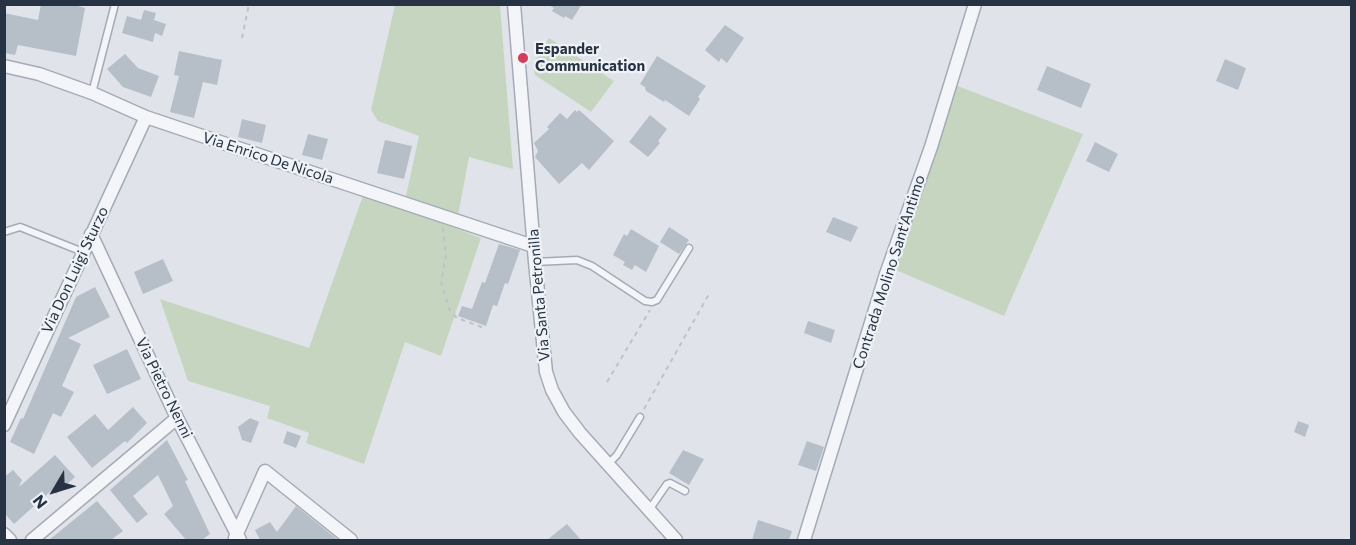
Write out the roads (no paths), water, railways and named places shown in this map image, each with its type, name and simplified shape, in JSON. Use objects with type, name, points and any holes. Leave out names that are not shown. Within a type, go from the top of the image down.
[{"type":"street","name":"Via Santa Petronilla","points":[[514,4],[533,246],[546,372],[552,390],[564,412],[607,464],[676,540]]},
{"type":"street","name":"Contrada Molino Sant'Antimo","points":[[804,540],[886,274],[932,147],[975,4]]},
{"type":"street","name":"Via Enrico De Nicola","points":[[4,66],[39,74],[92,93],[146,117],[533,246]]},
{"type":"street","name":"Via Don Luigi Sturzo","points":[[4,425],[146,117]]},
{"type":"street","name":"Via Pietro Nenni","points":[[91,234],[177,418],[237,539]]},
{"type":"street","points":[[32,540],[177,418]]},
{"type":"street","points":[[237,539],[265,471],[351,540]]},
{"type":"street","points":[[4,534],[10,540]]},
{"type":"lane","points":[[92,93],[115,4]]},
{"type":"lane","points":[[4,232],[20,227],[83,252]]},
{"type":"lane","points":[[535,262],[577,260],[592,266],[645,301],[652,302],[657,300],[689,248]]},
{"type":"lane","points":[[607,464],[617,455],[640,417]]},
{"type":"lane","points":[[649,511],[667,484],[670,483],[685,492]]},
{"type":"place","name":"Espander Communication","points":[[523,58]]}]
